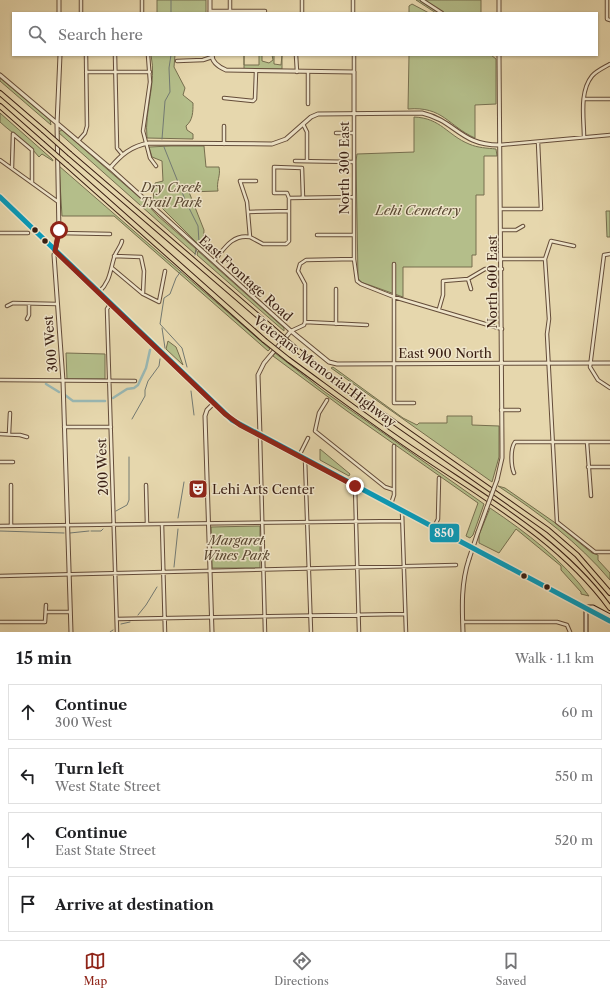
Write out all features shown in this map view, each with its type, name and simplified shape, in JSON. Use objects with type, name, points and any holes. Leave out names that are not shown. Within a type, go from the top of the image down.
[{"type":"highway","name":"Veterans Memorial Highway","points":[[0,93],[296,349],[338,383],[548,530],[582,561],[610,593]]},
{"type":"highway","name":"Veterans Memorial Highway","points":[[0,106],[264,340],[401,442],[544,539],[578,569],[610,608]]},
{"type":"street","points":[[59,0],[59,12]]},
{"type":"street","points":[[81,0],[81,12]]},
{"type":"street","points":[[142,0],[142,12]]},
{"type":"street","points":[[210,0],[210,12],[265,11]]},
{"type":"street","points":[[230,0],[230,12]]},
{"type":"street","points":[[302,0],[302,12]]},
{"type":"street","points":[[353,0],[353,12]]},
{"type":"street","points":[[422,0],[440,12]]},
{"type":"street","points":[[499,0],[499,12]]},
{"type":"street","points":[[607,0],[609,19]]},
{"type":"street","name":"300 West","points":[[60,56],[57,124],[57,201],[59,233],[55,251],[54,271],[63,381],[71,632]]},
{"type":"street","points":[[78,141],[85,133],[87,126],[86,56]]},
{"type":"street","points":[[115,56],[117,148],[122,154]]},
{"type":"street","points":[[148,56],[150,87],[143,125],[145,144],[150,158],[156,166]]},
{"type":"street","points":[[177,61],[203,60],[212,56],[218,65],[226,70],[256,72],[354,72]]},
{"type":"street","points":[[296,56],[297,72]]},
{"type":"street","name":"North 300 East","points":[[354,56],[354,260],[357,280],[361,284],[394,297]]},
{"type":"street","name":"North 600 East","points":[[463,632],[463,578],[497,480],[502,458],[500,363],[502,330],[502,230],[499,145],[499,56]]},
{"type":"street","points":[[584,137],[584,99],[587,86],[593,75],[610,64]]},
{"type":"street","points":[[86,72],[150,72]]},
{"type":"street","points":[[224,98],[253,101],[255,99],[256,72]]},
{"type":"street","points":[[308,72],[308,104]]},
{"type":"street","name":"East Frontage Road","points":[[0,75],[110,168],[291,332]]},
{"type":"street","points":[[584,99],[610,99]]},
{"type":"street","points":[[110,168],[122,154],[145,144],[272,144],[286,139],[318,114],[422,113],[438,118],[470,140],[484,144],[499,145],[610,135]]},
{"type":"street","points":[[304,124],[307,132],[307,161]]},
{"type":"street","points":[[224,126],[224,144]]},
{"type":"street","points":[[336,133],[354,132]]},
{"type":"street","points":[[12,168],[12,134],[32,150],[32,182]]},
{"type":"street","points":[[501,209],[541,208],[538,142]]},
{"type":"street","points":[[0,160],[57,201]]},
{"type":"street","points":[[295,161],[354,162]]},
{"type":"street","points":[[214,261],[233,240],[239,237],[250,237],[263,244],[286,244],[288,242],[289,198],[287,193],[274,193],[274,168],[302,168],[303,198]]},
{"type":"street","points":[[250,237],[248,212],[240,181],[256,181]]},
{"type":"street","points":[[0,197],[232,420],[610,621]]},
{"type":"street","points":[[289,198],[354,197]]},
{"type":"street","points":[[248,212],[289,211]]},
{"type":"street","points":[[502,230],[516,230],[523,226]]},
{"type":"street","points":[[0,233],[28,233]]},
{"type":"street","points":[[59,233],[110,234]]},
{"type":"street","points":[[317,235],[354,235]]},
{"type":"street","points":[[99,292],[105,287],[112,268],[114,256],[122,241]]},
{"type":"street","points":[[574,246],[551,241],[545,259],[549,319],[547,334],[557,522],[595,552],[610,552]]},
{"type":"street","points":[[610,254],[604,255],[592,363],[590,367],[598,380],[610,388]]},
{"type":"street","points":[[114,256],[141,257],[144,270],[143,294]]},
{"type":"street","points":[[502,259],[545,259]]},
{"type":"street","points":[[265,632],[258,375],[264,364],[291,332],[304,325],[306,291],[304,280],[298,271],[300,264],[306,260],[354,260]]},
{"type":"street","points":[[394,264],[396,364],[394,403],[414,403]]},
{"type":"street","points":[[112,268],[143,294],[159,302],[165,271]]},
{"type":"street","points":[[439,309],[443,295],[443,281],[468,279],[485,269],[502,269]]},
{"type":"street","points":[[468,279],[471,289]]},
{"type":"street","points":[[336,288],[336,324]]},
{"type":"street","points":[[394,297],[439,309],[502,330]]},
{"type":"street","points":[[7,306],[13,303],[57,304]]},
{"type":"street","name":"200 West","points":[[111,303],[107,309],[117,632]]},
{"type":"street","points":[[27,319],[29,315],[29,304]]},
{"type":"street","points":[[305,322],[368,325]]},
{"type":"street","name":"East 900 North","points":[[291,332],[332,363],[610,363]]},
{"type":"street","points":[[0,380],[135,381]]},
{"type":"street","points":[[327,400],[320,413],[315,431],[385,487],[394,490]]},
{"type":"street","points":[[212,632],[205,416],[207,410],[214,403]]},
{"type":"street","points":[[501,410],[519,410]]},
{"type":"street","points":[[9,434],[10,413]]},
{"type":"street","points":[[64,427],[111,427]]},
{"type":"street","points":[[0,434],[20,435],[27,437]]},
{"type":"street","points":[[299,456],[308,438]]},
{"type":"street","points":[[587,441],[589,480],[592,490],[591,496]]},
{"type":"street","points":[[514,474],[512,464],[513,446],[515,442],[610,442]]},
{"type":"street","points":[[391,504],[394,490],[394,446]]},
{"type":"street","points":[[305,459],[311,632]]},
{"type":"street","points":[[0,462],[13,462]]},
{"type":"street","points":[[588,467],[610,467]]},
{"type":"street","points":[[434,527],[438,519],[439,478]]},
{"type":"street","points":[[10,485],[11,526]]},
{"type":"street","points":[[146,485],[147,524]]},
{"type":"street","points":[[355,486],[359,632]]},
{"type":"street","points":[[402,510],[406,632]]},
{"type":"street","points":[[0,526],[356,520],[402,521]]},
{"type":"street","points":[[162,524],[162,571],[165,632]]},
{"type":"street","points":[[0,576],[456,565]]},
{"type":"street","points":[[0,622],[45,622],[46,605]]},
{"type":"street","points":[[586,607],[593,607],[610,616]]},
{"type":"street","points":[[586,607],[586,632]]},
{"type":"street","points":[[46,612],[70,612]]},
{"type":"street","points":[[117,619],[405,614]]},
{"type":"street","points":[[463,622],[557,622],[565,624],[570,632]]},
{"type":"green space","points":[[157,0],[206,0],[206,12],[157,12]]},
{"type":"green space","points":[[416,0],[481,0],[481,12],[434,12]]},
{"type":"green space","points":[[412,4],[427,12],[409,12],[409,6]]},
{"type":"green space","points":[[151,56],[175,56],[174,67],[185,88],[183,95],[193,103],[193,113],[186,126],[187,130],[193,134],[193,139],[147,138],[147,117],[152,86]]},
{"type":"green space","points":[[259,56],[262,56],[262,61],[269,63],[273,60],[272,56],[274,56],[274,64],[281,65],[282,56],[282,69],[244,69],[244,65],[259,65]]},
{"type":"green space","points":[[409,56],[492,56],[496,59],[496,104],[475,105],[475,138],[437,114],[420,109],[408,109]]},
{"type":"green space","points":[[0,78],[50,120],[51,125],[0,81]]},
{"type":"green space","points":[[0,113],[53,161],[42,154],[39,157],[0,122]]},
{"type":"green space","name":"Lehi Cemetery","points":[[414,117],[431,120],[461,140],[472,145],[482,148],[496,149],[497,156],[484,156],[484,195],[476,195],[476,255],[472,255],[472,267],[403,267],[403,297],[361,282],[358,278],[356,161],[357,154],[414,152]]},
{"type":"green space","points":[[62,130],[196,249],[195,254],[58,132]]},
{"type":"green space","name":"Dry Creek Trail Park","points":[[204,146],[206,167],[219,167],[218,191],[189,192],[204,230],[203,249],[153,199],[155,183],[163,181],[162,161],[152,157],[149,147]]},
{"type":"green space","points":[[59,166],[270,349],[268,351],[114,216],[62,216]]},
{"type":"green space","points":[[606,211],[610,211],[610,237],[607,237]]},
{"type":"green space","points":[[198,251],[284,328],[284,331],[197,255]]},
{"type":"green space","points":[[168,341],[176,347],[183,365],[166,349]]},
{"type":"green space","points":[[66,353],[105,354],[105,379],[67,379]]},
{"type":"green space","points":[[275,353],[325,392],[484,504],[473,535],[470,538],[466,536],[478,503],[347,411],[273,356]]},
{"type":"green space","points":[[333,367],[403,418],[417,425],[419,423],[447,423],[447,416],[472,416],[472,425],[499,426],[499,457],[492,482],[331,368]]},
{"type":"green space","points":[[320,449],[350,474],[349,476],[320,460]]},
{"type":"green space","points":[[498,486],[505,488],[554,522],[592,553],[598,555],[598,560],[610,573],[610,580],[585,553],[557,529]]},
{"type":"green space","points":[[490,508],[544,548],[568,571],[589,596],[581,594],[581,592],[561,570],[561,566],[516,529],[499,553],[479,543],[479,535]]},
{"type":"green space","name":"Margaret Wines Park","points":[[260,526],[260,568],[212,568],[211,527]]},
{"type":"waterway","points":[[171,0],[171,12]]},
{"type":"waterway","points":[[162,139],[165,101],[170,92],[169,68],[171,56]]},
{"type":"waterway","points":[[164,147],[186,202],[198,226],[199,242]]},
{"type":"waterway","points":[[195,255],[197,249]]},
{"type":"waterway","points":[[181,271],[176,278],[170,294],[164,298],[160,324],[182,348],[187,367]]},
{"type":"waterway","points":[[162,328],[165,348]]},
{"type":"waterway","points":[[113,398],[127,389],[134,388],[138,385],[146,368],[150,350]]},
{"type":"waterway","points":[[132,419],[145,396],[148,381],[159,366],[160,359]]},
{"type":"waterway","points":[[46,384],[59,392]]},
{"type":"waterway","points":[[191,391],[194,415]]},
{"type":"waterway","points":[[65,395],[73,401],[105,401]]},
{"type":"waterway","points":[[116,511],[127,505],[129,500],[129,457]]},
{"type":"waterway","points":[[178,518],[184,482]]},
{"type":"waterway","points":[[91,531],[101,531],[103,529]]},
{"type":"waterway","points":[[174,567],[178,529]]},
{"type":"waterway","points":[[0,531],[64,533]]},
{"type":"waterway","points":[[70,533],[89,531]]},
{"type":"waterway","points":[[138,615],[157,587]]},
{"type":"waterway","points":[[121,624],[130,622]]},
{"type":"transit line","name":"850","points":[[0,197],[232,420],[610,621]]},
{"type":"place","name":"Lehi Arts Center","points":[[198,489]]},
{"type":"route","points":[[59,230],[55,251],[225,414],[240,425],[355,486]]}]
